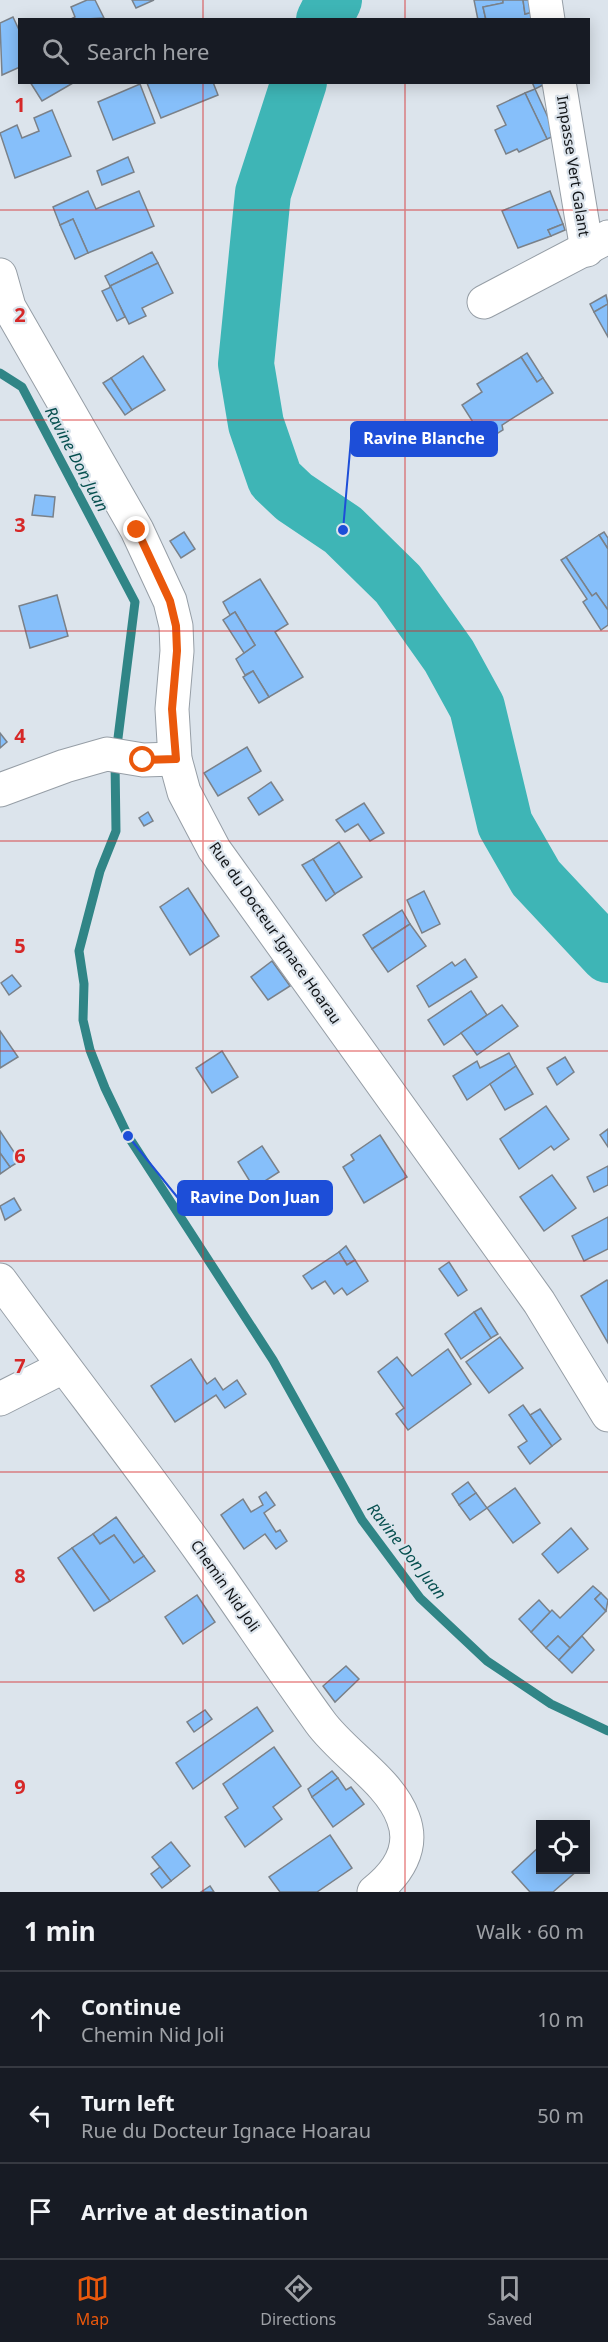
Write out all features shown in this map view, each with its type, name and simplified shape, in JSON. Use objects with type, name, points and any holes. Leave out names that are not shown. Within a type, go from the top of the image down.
[{"type":"street","points":[[545,0],[548,18]]},
{"type":"street","name":"Impasse Vert Galant","points":[[559,84],[597,244]]},
{"type":"street","points":[[484,302],[597,244]]},
{"type":"street","name":"Rue du Docteur Ignace Hoarau","points":[[0,275],[9,308],[137,530],[170,601],[176,626],[177,651],[172,709],[176,759],[184,792],[214,849],[539,1302],[608,1415]]},
{"type":"street","points":[[0,790],[107,754],[143,760],[176,759]]},
{"type":"street","name":"Chemin Nid Joli","points":[[0,1280],[202,1553],[322,1725],[396,1803],[406,1828],[404,1855],[396,1871],[374,1892]]},
{"type":"street","points":[[0,1399],[63,1367]]},
{"type":"building","points":[[87,0],[95,0],[104,18],[73,18],[75,17],[71,7]]},
{"type":"building","points":[[132,0],[154,0],[136,8]]},
{"type":"building","points":[[474,0],[503,0],[503,3],[483,7],[486,18],[478,18]]},
{"type":"building","points":[[503,0],[523,0],[525,14],[533,12],[534,18],[486,18],[483,7],[503,3]]},
{"type":"building","points":[[523,0],[531,0],[533,12],[525,14]]},
{"type":"building","points":[[13,17],[18,28],[18,68],[2,75],[0,23]]},
{"type":"building","points":[[31,84],[71,84],[42,101]]},
{"type":"building","points":[[140,84],[155,123],[113,140],[98,102]]},
{"type":"building","points":[[147,84],[214,84],[218,95],[161,118]]},
{"type":"building","points":[[533,84],[545,84],[535,89]]},
{"type":"building","points":[[535,89],[556,135],[547,139],[525,93]]},
{"type":"building","points":[[525,93],[547,139],[519,152],[517,149],[506,154],[495,130],[506,125],[497,106]]},
{"type":"building","points":[[52,110],[71,156],[15,178],[0,133],[17,125],[22,138],[39,131],[34,118]]},
{"type":"building","points":[[128,157],[134,172],[102,185],[97,171]]},
{"type":"building","points":[[88,191],[96,209],[139,191],[154,226],[88,253],[73,219],[60,225],[53,207]]},
{"type":"building","points":[[550,191],[563,224],[548,230],[551,236],[518,248],[502,211]]},
{"type":"building","points":[[73,219],[88,253],[75,259],[60,225]]},
{"type":"building","points":[[563,224],[565,230],[551,236],[548,230]]},
{"type":"building","points":[[152,252],[158,263],[110,286],[105,276]]},
{"type":"building","points":[[158,263],[173,293],[142,308],[146,316],[129,324],[110,286]]},
{"type":"building","points":[[111,287],[125,317],[117,321],[102,291]]},
{"type":"building","points":[[606,295],[608,304],[594,312],[590,304]]},
{"type":"building","points":[[608,304],[608,337],[594,312]]},
{"type":"building","points":[[527,353],[543,378],[537,382],[521,357]]},
{"type":"building","points":[[143,356],[165,390],[132,410],[111,378]]},
{"type":"building","points":[[521,357],[537,382],[543,378],[553,393],[502,425],[503,430],[485,441],[462,405],[482,392],[477,384]]},
{"type":"building","points":[[111,378],[132,410],[125,415],[103,383]]},
{"type":"building","points":[[35,495],[55,497],[53,517],[32,515]]},
{"type":"building","points":[[184,532],[195,549],[181,558],[170,541]]},
{"type":"building","points":[[604,532],[608,538],[608,549],[599,535]]},
{"type":"building","points":[[599,535],[608,549],[608,610],[596,593],[592,596],[566,557]]},
{"type":"building","points":[[566,557],[592,596],[596,593],[608,610],[608,625],[601,630],[583,602],[587,599],[561,560]]},
{"type":"building","points":[[260,579],[288,624],[275,632],[303,677],[269,697],[253,671],[245,675],[236,659],[255,645],[235,612],[230,615],[223,602]]},
{"type":"building","points":[[57,595],[68,636],[30,648],[19,606]]},
{"type":"building","points":[[235,612],[255,645],[244,653],[223,620]]},
{"type":"building","points":[[253,671],[269,697],[259,703],[243,677]]},
{"type":"building","points":[[0,733],[7,742],[0,748]]},
{"type":"building","points":[[247,747],[261,771],[218,796],[204,773]]},
{"type":"building","points":[[271,782],[283,800],[259,815],[248,798]]},
{"type":"building","points":[[364,803],[384,833],[370,841],[358,824],[345,832],[336,820]]},
{"type":"building","points":[[148,812],[153,821],[144,826],[139,818]]},
{"type":"building","points":[[339,842],[362,877],[335,894],[313,859]]},
{"type":"building","points":[[313,859],[335,894],[326,901],[302,865]]},
{"type":"building","points":[[188,888],[219,936],[190,955],[160,907]]},
{"type":"building","points":[[424,891],[440,924],[422,933],[407,900]]},
{"type":"building","points":[[402,910],[410,924],[372,949],[363,935]]},
{"type":"building","points":[[410,924],[426,946],[388,972],[372,949]]},
{"type":"building","points":[[465,959],[477,977],[429,1007],[417,986],[452,962],[455,966]]},
{"type":"building","points":[[272,961],[290,986],[268,1000],[251,977]]},
{"type":"building","points":[[12,975],[21,986],[9,995],[1,983]]},
{"type":"building","points":[[471,991],[487,1015],[444,1045],[428,1020]]},
{"type":"building","points":[[502,1005],[518,1026],[477,1055],[461,1033]]},
{"type":"building","points":[[0,1031],[18,1057],[0,1068]]},
{"type":"building","points":[[222,1051],[238,1077],[212,1093],[196,1068]]},
{"type":"building","points":[[509,1053],[516,1066],[467,1100],[453,1076],[477,1061],[480,1068]]},
{"type":"building","points":[[565,1057],[574,1072],[557,1085],[547,1068]]},
{"type":"building","points":[[516,1066],[533,1094],[505,1110],[490,1084]]},
{"type":"building","points":[[546,1106],[569,1139],[554,1150],[551,1146],[519,1169],[500,1139]]},
{"type":"building","points":[[608,1129],[608,1147],[600,1135]]},
{"type":"building","points":[[0,1131],[20,1161],[10,1167],[0,1153]]},
{"type":"building","points":[[380,1135],[407,1177],[364,1203],[343,1167],[354,1160],[351,1155]]},
{"type":"building","points":[[262,1146],[279,1172],[254,1188],[238,1162]]},
{"type":"building","points":[[0,1153],[10,1167],[0,1174]]},
{"type":"building","points":[[608,1166],[608,1185],[594,1192],[587,1177]]},
{"type":"building","points":[[552,1175],[576,1208],[544,1231],[520,1197]]},
{"type":"building","points":[[14,1198],[21,1210],[5,1220],[0,1206]]},
{"type":"building","points":[[608,1217],[608,1249],[584,1261],[572,1236]]},
{"type":"building","points":[[346,1246],[355,1260],[347,1265],[339,1252]]},
{"type":"building","points":[[339,1252],[347,1265],[355,1260],[368,1281],[347,1295],[342,1288],[334,1294],[325,1281],[312,1289],[303,1276]]},
{"type":"building","points":[[449,1262],[467,1290],[458,1296],[439,1269]]},
{"type":"building","points":[[608,1281],[608,1343],[581,1296]]},
{"type":"building","points":[[481,1308],[498,1334],[491,1338],[474,1312]]},
{"type":"building","points":[[474,1312],[491,1338],[461,1359],[445,1334]]},
{"type":"building","points":[[500,1337],[523,1368],[489,1393],[466,1362]]},
{"type":"building","points":[[448,1349],[471,1384],[408,1430],[396,1414],[404,1408],[378,1372],[397,1357],[412,1376]]},
{"type":"building","points":[[191,1359],[207,1384],[215,1378],[223,1390],[237,1380],[246,1394],[225,1408],[216,1395],[175,1422],[151,1386]]},
{"type":"building","points":[[523,1405],[552,1446],[530,1464],[518,1447],[527,1441],[509,1415]]},
{"type":"building","points":[[540,1409],[561,1439],[552,1446],[530,1415]]},
{"type":"building","points":[[468,1482],[476,1493],[459,1505],[452,1494]]},
{"type":"building","points":[[515,1488],[540,1523],[513,1543],[487,1508]]},
{"type":"building","points":[[266,1492],[275,1505],[264,1513],[276,1532],[280,1530],[287,1541],[276,1549],[265,1534],[244,1549],[221,1515],[243,1499],[251,1512],[263,1505],[259,1497]]},
{"type":"building","points":[[476,1493],[487,1508],[470,1520],[459,1505]]},
{"type":"building","points":[[116,1517],[144,1556],[134,1563],[114,1535],[100,1544],[93,1534]]},
{"type":"building","points":[[571,1528],[588,1549],[558,1573],[542,1554]]},
{"type":"building","points":[[93,1534],[100,1544],[114,1535],[134,1563],[144,1556],[155,1571],[110,1601],[72,1548]]},
{"type":"building","points":[[72,1548],[110,1601],[94,1611],[58,1558]]},
{"type":"building","points":[[593,1586],[601,1593],[595,1599],[606,1611],[570,1648],[558,1636],[546,1648],[531,1632],[552,1610],[560,1618]]},
{"type":"building","points":[[601,1593],[608,1600],[606,1611],[595,1599]]},
{"type":"building","points":[[197,1595],[215,1622],[183,1644],[165,1617]]},
{"type":"building","points":[[539,1600],[550,1612],[531,1632],[519,1619]]},
{"type":"building","points":[[558,1636],[570,1648],[559,1660],[546,1648]]},
{"type":"building","points":[[582,1636],[594,1650],[572,1673],[559,1660]]},
{"type":"building","points":[[346,1666],[359,1679],[335,1702],[323,1686]]},
{"type":"building","points":[[257,1707],[273,1731],[193,1789],[176,1763]]},
{"type":"building","points":[[205,1710],[212,1719],[194,1732],[187,1722]]},
{"type":"building","points":[[274,1747],[301,1786],[273,1807],[282,1819],[245,1847],[225,1817],[238,1808],[223,1784]]},
{"type":"building","points":[[332,1771],[338,1778],[312,1797],[308,1789]]},
{"type":"building","points":[[338,1778],[346,1790],[351,1787],[364,1804],[333,1827],[312,1797]]},
{"type":"building","points":[[330,1835],[352,1868],[317,1892],[280,1892],[269,1877]]},
{"type":"building","points":[[171,1842],[190,1866],[171,1881],[152,1857]]},
{"type":"building","points":[[536,1850],[536,1874],[573,1874],[553,1892],[530,1892],[512,1872]]},
{"type":"building","points":[[160,1867],[171,1881],[162,1888],[151,1874]]},
{"type":"building","points":[[210,1886],[214,1892],[201,1892]]},
{"type":"waterway","points":[[325,18],[334,0]]},
{"type":"waterway","points":[[298,84],[263,193],[246,364],[256,424],[275,479],[294,497],[343,530],[398,584],[449,656],[477,707],[505,824],[536,878],[608,955]]},
{"type":"waterway","name":"Ravine Don Juan","points":[[0,373],[22,387],[135,602],[115,762],[116,831],[100,871],[79,951],[84,984],[83,1020],[90,1050],[105,1088],[128,1136],[273,1360],[362,1520],[420,1598],[487,1661],[551,1704],[608,1731]]},
{"type":"place","name":"Ravine Blanche","points":[[343,530]]},
{"type":"place","name":"Ravine Don Juan","points":[[128,1136]]},
{"type":"route","points":[[137,530],[170,601],[176,626],[177,651],[172,709],[176,759],[143,760]]}]
